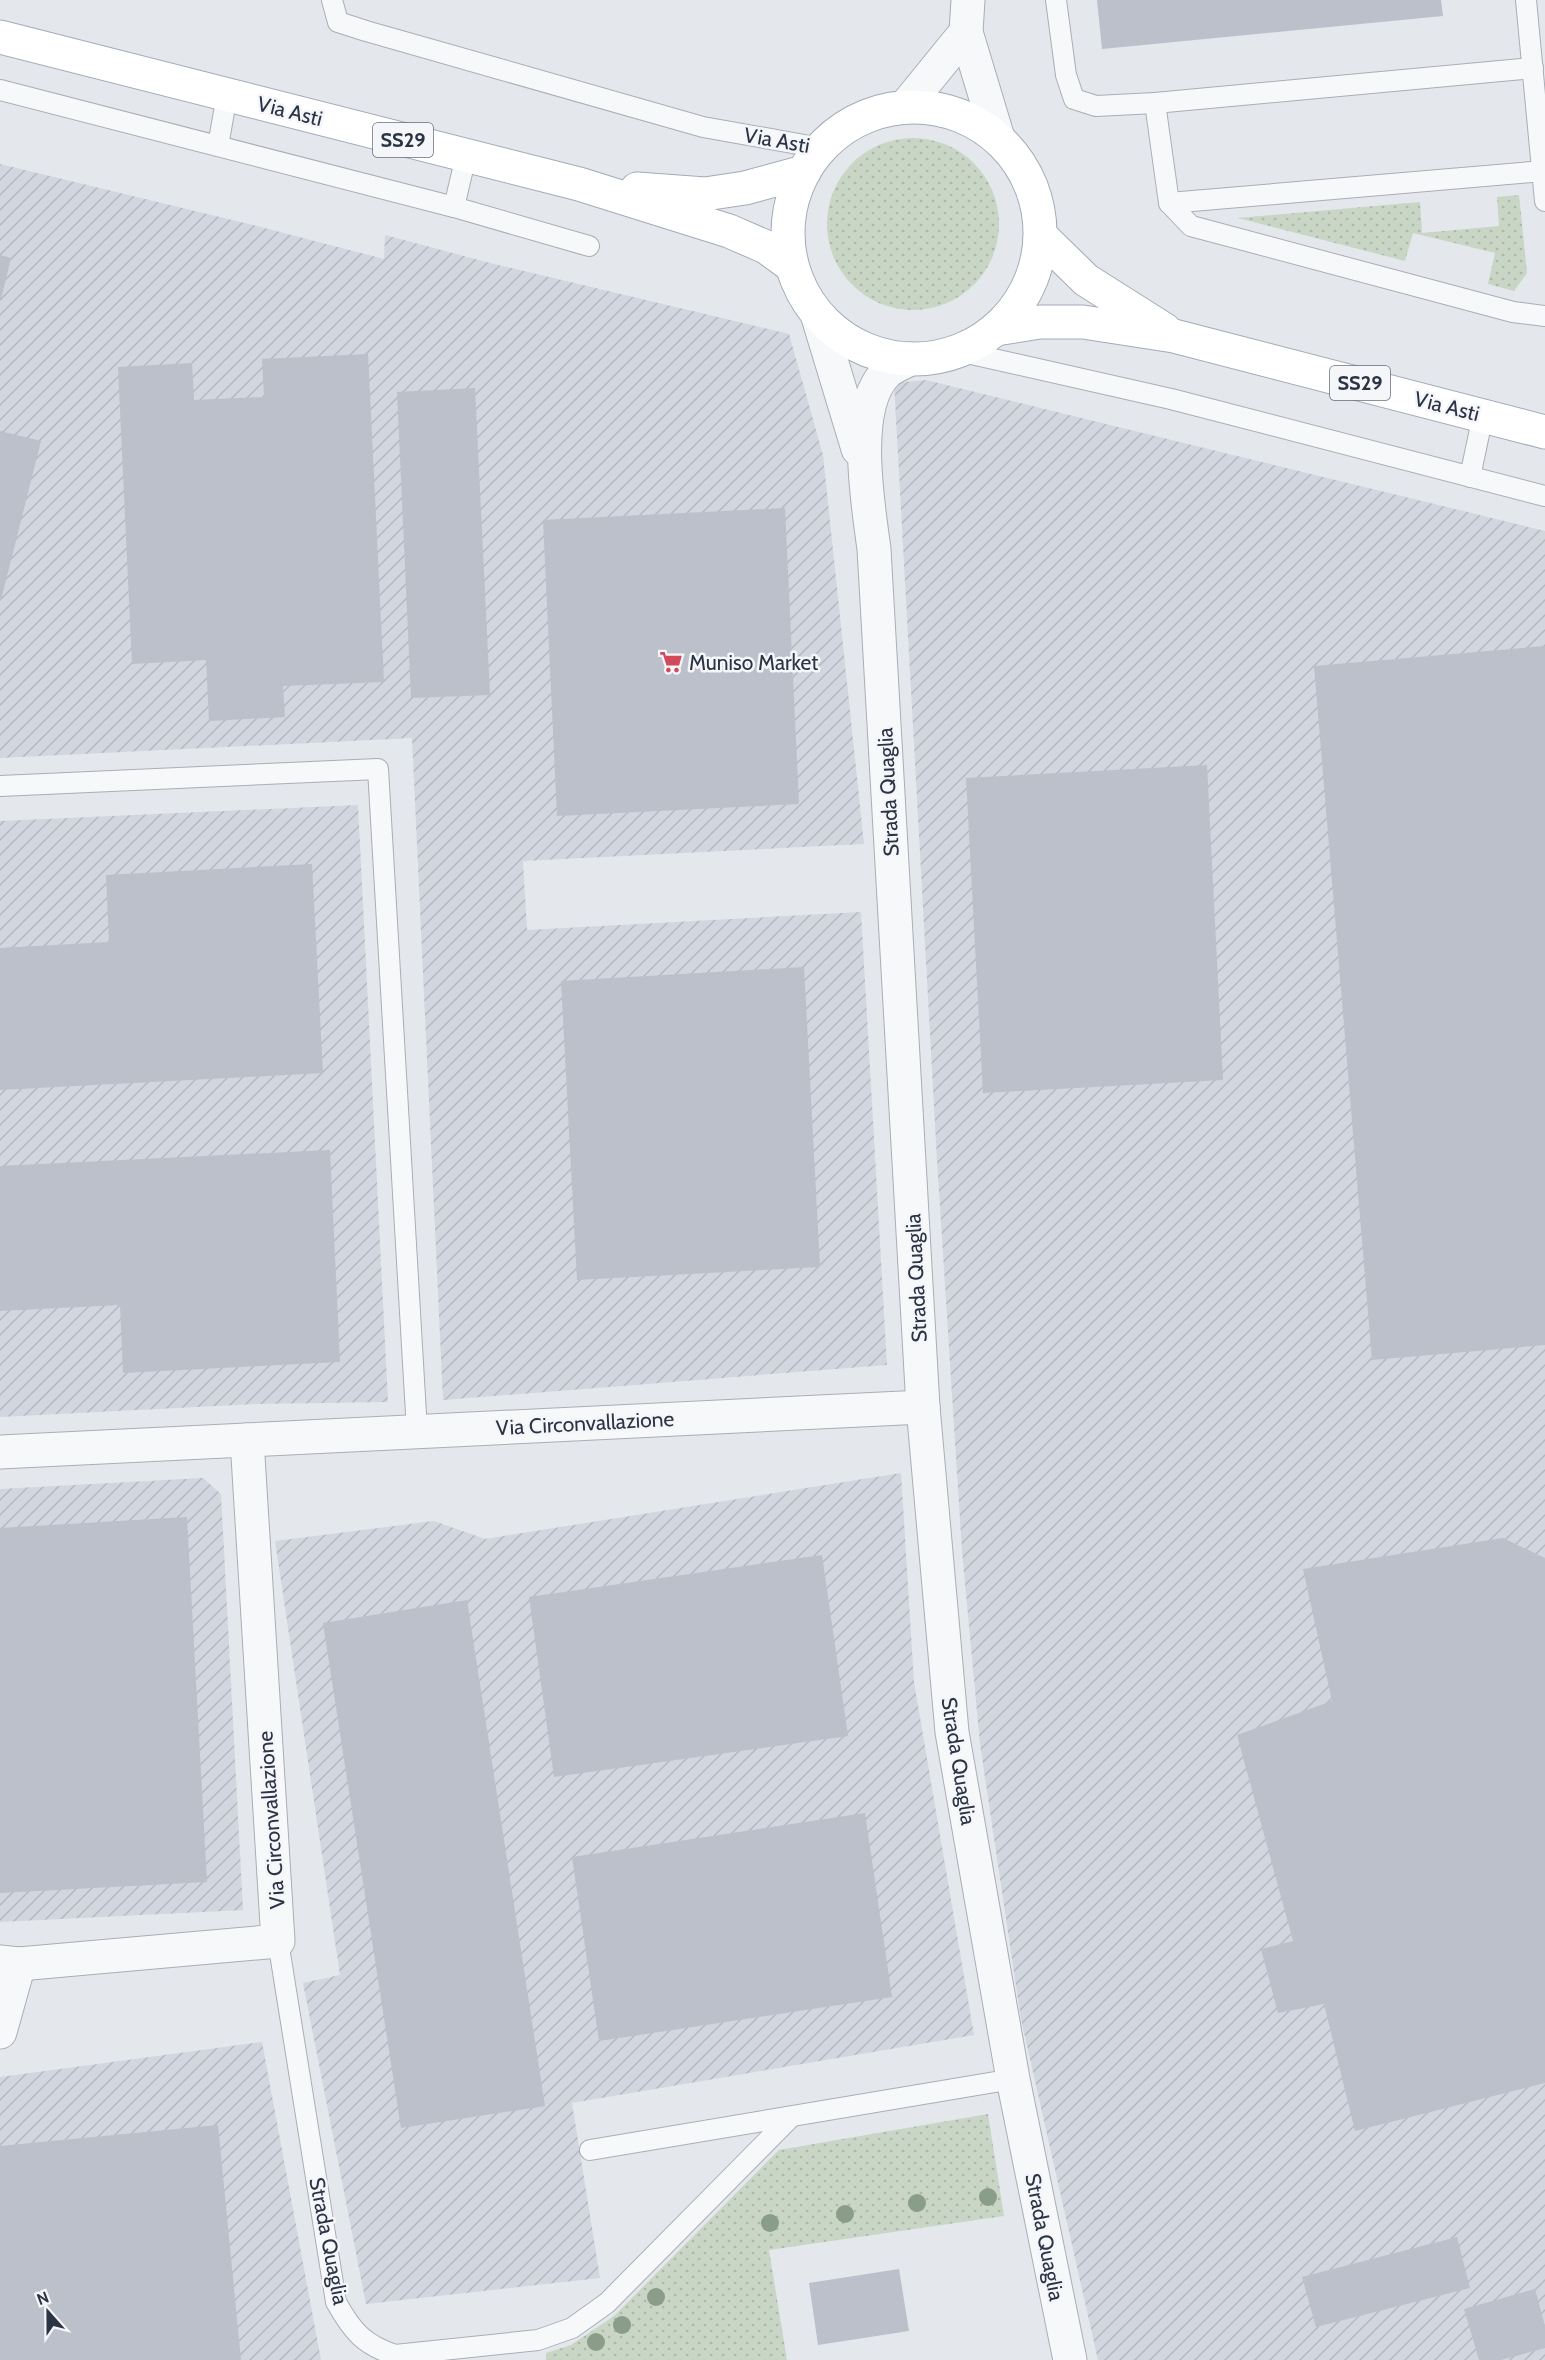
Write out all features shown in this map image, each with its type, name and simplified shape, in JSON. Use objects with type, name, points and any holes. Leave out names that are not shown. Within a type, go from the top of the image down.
[{"type":"main road","name":"Via Asti","points":[[0,36],[579,184],[729,231],[766,247],[792,266]]},
{"type":"main road","points":[[905,107],[938,108],[970,119],[998,138],[1022,166],[1037,200],[1041,236],[1035,271],[1020,303],[996,329],[978,342],[958,351],[934,357],[910,359],[875,353],[843,337],[817,314],[802,291],[792,266],[788,234],[792,201],[813,160],[845,127],[874,113],[905,107]]},
{"type":"main road","name":"Via Asti","points":[[579,184],[705,194],[745,188],[813,160]]},
{"type":"main road","name":"Via Asti","points":[[1041,236],[1086,280],[1174,336]]},
{"type":"main road","name":"Via Asti","points":[[996,329],[1040,322],[1083,322],[1174,336],[1545,432]]},
{"type":"street","points":[[969,0],[966,32],[998,138]]},
{"type":"street","points":[[905,107],[966,32]]},
{"type":"street","name":"Strada Quaglia","points":[[817,314],[865,471]]},
{"type":"street","name":"Strada Quaglia","points":[[910,359],[886,373],[874,392],[867,418],[865,471],[874,549],[923,1407],[951,1732],[1013,2079],[1070,2360]]},
{"type":"street","name":"Via Circonvallazione","points":[[0,1452],[923,1407]]},
{"type":"street","name":"Via Circonvallazione","points":[[247,1440],[278,1941]]},
{"type":"street","points":[[0,2032],[10,1963],[278,1941]]},
{"type":"lane","name":"Via Asti","points":[[332,0],[338,22],[813,160]]},
{"type":"lane","points":[[1056,0],[1066,75],[1074,99],[1096,106],[1155,103],[1533,68]]},
{"type":"lane","points":[[1527,0],[1545,201]]},
{"type":"lane","points":[[0,90],[454,207],[589,246]]},
{"type":"lane","points":[[218,146],[227,95]]},
{"type":"lane","points":[[1155,103],[1169,203],[1191,226],[1513,312],[1543,311]]},
{"type":"lane","points":[[454,207],[466,156]]},
{"type":"lane","points":[[1169,203],[1543,171]]},
{"type":"lane","points":[[958,351],[1171,399],[1545,496]]},
{"type":"lane","points":[[1470,477],[1483,415]]},
{"type":"lane","points":[[0,786],[378,769],[417,1431]]},
{"type":"lane","name":"Strada Quaglia","points":[[278,1941],[336,2302],[348,2324],[374,2348],[395,2355],[538,2340],[572,2328],[607,2302],[791,2117]]},
{"type":"lane","points":[[590,2150],[1013,2079]]},
{"type":"shaded area","points":[[0,164],[384,259],[385,235],[494,264],[789,334],[823,455],[864,844],[523,861],[527,930],[861,912],[887,1365],[443,1400],[412,738],[0,758]]},
{"type":"shaded area","points":[[926,380],[1545,531],[1545,2360],[1098,2360],[1021,2019],[980,1744],[962,1551],[937,1160],[894,383]]},
{"type":"shaded area","points":[[358,805],[388,1402],[258,1404],[0,1417],[0,821]]},
{"type":"shaded area","points":[[901,1473],[914,1682],[974,2035],[572,2103],[600,2278],[366,2304],[303,1983],[340,1975],[275,1541],[434,1521],[485,1539]]},
{"type":"shaded area","points":[[203,1478],[221,1494],[243,1910],[0,1922],[0,1489]]},
{"type":"shaded area","points":[[262,2042],[321,2360],[0,2360],[0,2077]]},
{"type":"green space","points":[[913,138],[946,145],[974,163],[992,191],[999,224],[992,257],[974,285],[946,303],[913,310],[880,303],[852,285],[834,257],[827,224],[834,191],[852,163],[880,145]]},
{"type":"green space","points":[[1519,195],[1527,273],[1514,291],[1488,284],[1495,253],[1413,233],[1405,261],[1238,218],[1420,202],[1422,233],[1499,226],[1497,197]]},
{"type":"green space","points":[[988,2114],[1004,2216],[769,2250],[787,2360],[546,2360],[546,2353],[571,2345],[614,2316],[779,2150]]},
{"type":"building","points":[[1097,0],[1441,0],[1443,16],[1102,49]]},
{"type":"building","points":[[0,255],[11,258],[1,299],[0,299]]},
{"type":"building","points":[[368,354],[384,682],[283,686],[285,717],[209,721],[206,660],[132,664],[118,367],[192,363],[194,400],[264,397],[262,359]]},
{"type":"building","points":[[475,388],[490,695],[411,698],[397,392]]},
{"type":"building","points":[[0,431],[41,441],[1,600],[0,600]]},
{"type":"building","name":"Muniso Market","points":[[785,508],[799,804],[557,816],[543,520]]},
{"type":"building","points":[[1545,646],[1545,1345],[1372,1360],[1314,666]]},
{"type":"building","points":[[1207,765],[1223,1080],[983,1093],[966,778]]},
{"type":"building","points":[[312,864],[323,1073],[0,1090],[0,948],[109,942],[106,875]]},
{"type":"building","points":[[804,967],[820,1267],[577,1280],[561,981]]},
{"type":"building","points":[[330,1150],[340,1362],[123,1373],[120,1305],[0,1311],[0,1166]]},
{"type":"building","points":[[187,1517],[207,1882],[0,1893],[0,1528]]},
{"type":"building","points":[[1503,1538],[1545,1558],[1545,2083],[1355,2131],[1324,2004],[1278,2013],[1261,1949],[1293,1941],[1237,1735],[1332,1701],[1303,1569]]},
{"type":"building","points":[[822,1555],[848,1736],[554,1777],[529,1597]]},
{"type":"building","points":[[467,1600],[545,2106],[401,2128],[323,1623]]},
{"type":"building","points":[[865,1813],[892,1997],[599,2041],[572,1857]]},
{"type":"building","points":[[218,2125],[241,2360],[0,2360],[0,2146]]},
{"type":"building","points":[[1457,2237],[1470,2288],[1316,2327],[1302,2277]]},
{"type":"building","points":[[899,2269],[909,2331],[818,2345],[809,2283]]},
{"type":"building","points":[[1535,2289],[1545,2326],[1545,2348],[1501,2360],[1479,2360],[1464,2309]]},
{"type":"place","name":"Muniso Market","points":[[671,662]]}]
